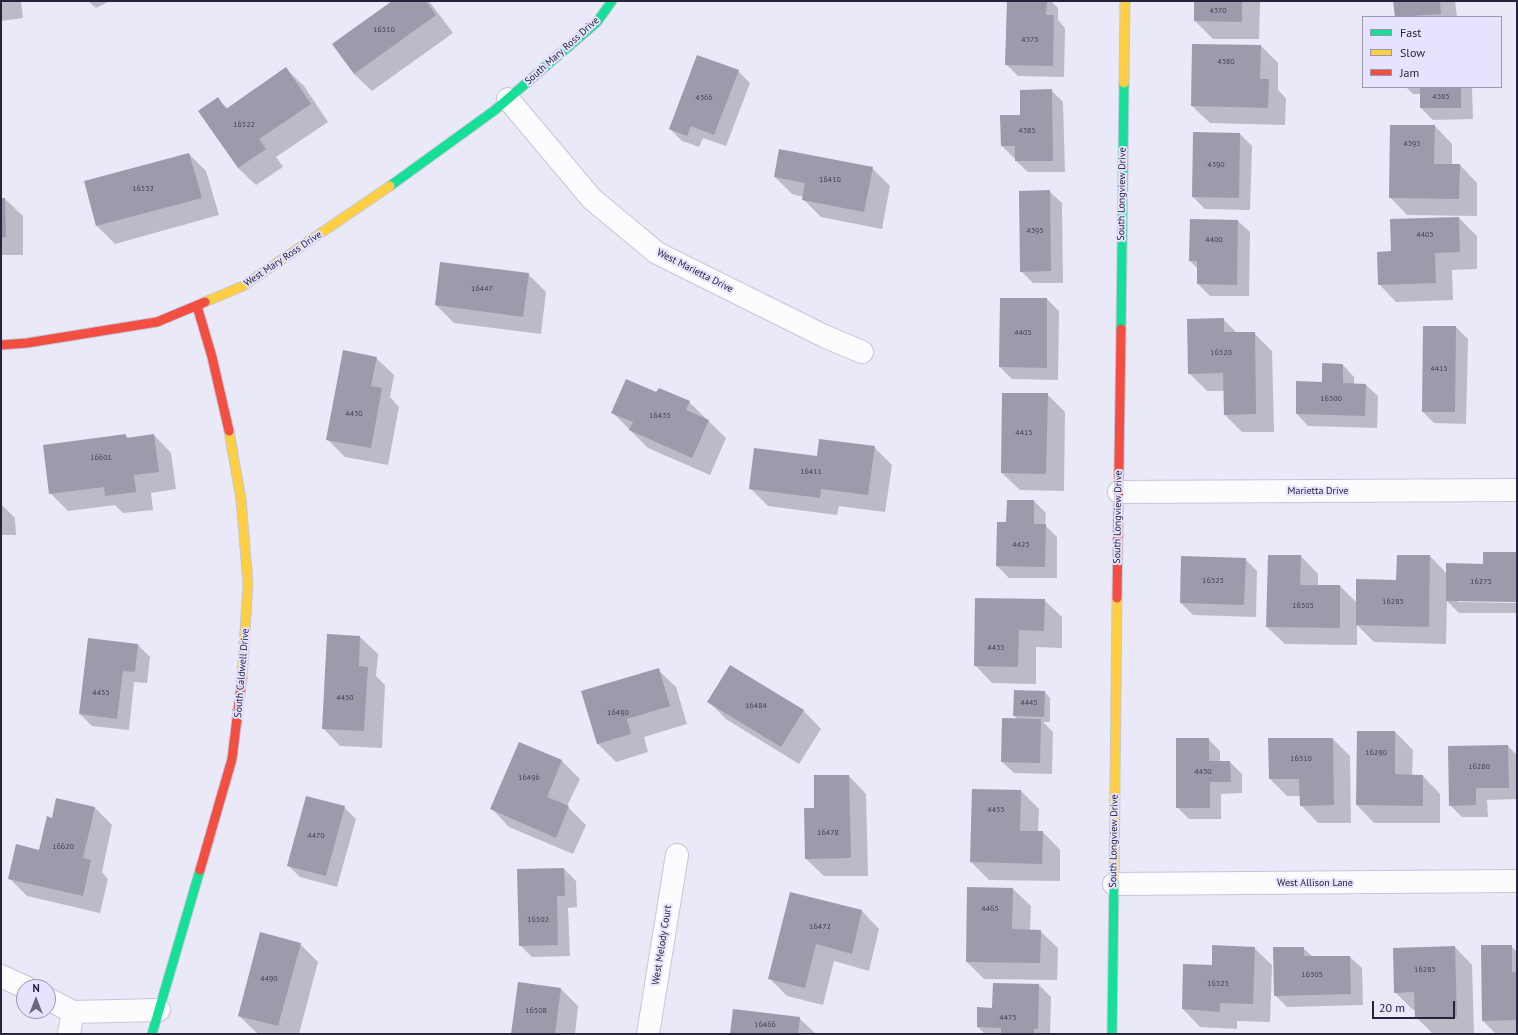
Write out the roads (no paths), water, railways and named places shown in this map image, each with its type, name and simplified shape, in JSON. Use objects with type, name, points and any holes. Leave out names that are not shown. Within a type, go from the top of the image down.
[{"type":"street","name":"South Mary Ross Drive","points":[[508,99],[597,22],[612,1]]},
{"type":"street","name":"South Longview Drive","points":[[1112,1034],[1125,1]]},
{"type":"street","name":"West Mary Ross Drive","points":[[1,345],[27,344],[157,322],[243,286],[359,208],[495,110],[508,99]]},
{"type":"street","name":"West Marietta Drive","points":[[508,99],[592,199],[657,253],[824,336],[862,352]]},
{"type":"street","name":"South Caldwell Drive","points":[[152,1034],[232,759],[243,674],[248,584],[241,499],[226,417],[212,357],[197,306]]},
{"type":"street","name":"Marietta Drive","points":[[1119,492],[1517,490]]},
{"type":"street","name":"West Melody Court","points":[[648,1034],[677,855]]},
{"type":"street","name":"West Allison Lane","points":[[1114,884],[1517,881]]},
{"type":"street","points":[[1,976],[16,983]]},
{"type":"street","points":[[56,1003],[73,1012],[159,1010]]},
{"type":"street","points":[[69,1034],[73,1012]]}]
